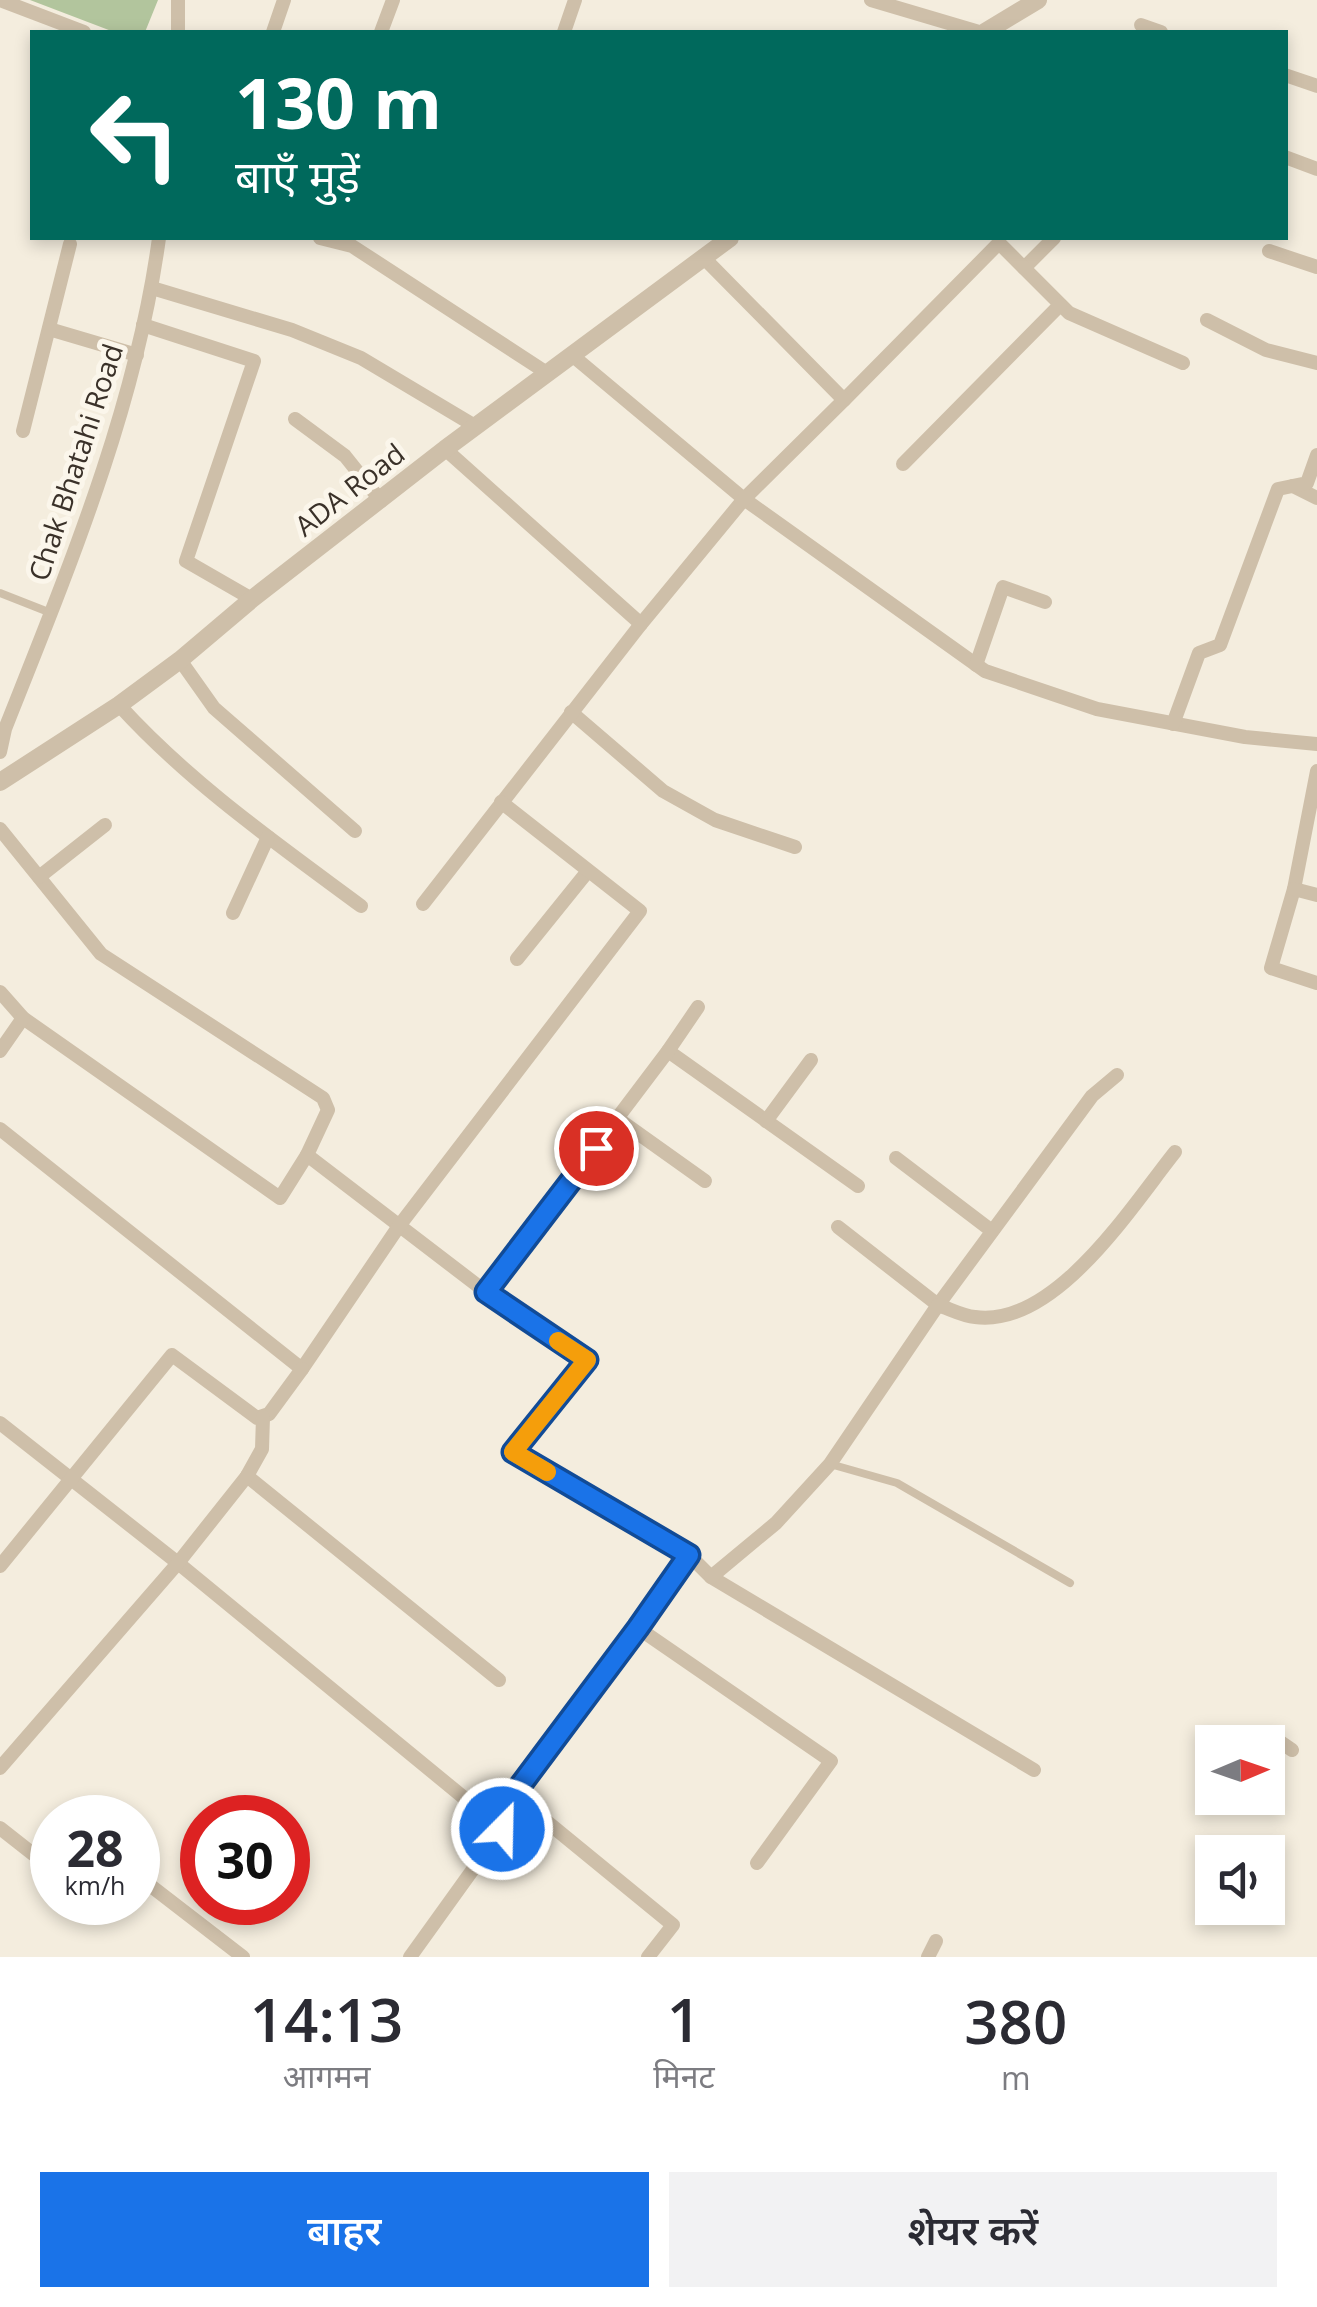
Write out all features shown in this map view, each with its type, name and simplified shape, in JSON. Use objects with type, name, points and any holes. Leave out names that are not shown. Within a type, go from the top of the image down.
[{"type":"street","points":[[0,0],[79,30]]},
{"type":"street","points":[[178,0],[178,30]]},
{"type":"street","points":[[274,30],[284,0]]},
{"type":"street","points":[[381,30],[392,0]]},
{"type":"street","points":[[565,30],[576,0]]},
{"type":"street","points":[[870,0],[975,30]]},
{"type":"street","points":[[986,30],[1038,0]]},
{"type":"street","points":[[1141,25],[1155,30]]},
{"type":"street","points":[[1288,77],[1317,86]]},
{"type":"street","points":[[1288,158],[1317,169]]},
{"type":"street","name":"Chak Bhatahi Road","points":[[0,752],[5,728],[66,578],[137,355],[159,240]]},
{"type":"street","points":[[328,240],[352,246],[548,373]]},
{"type":"street","name":"ADA Road","points":[[0,782],[119,705],[180,660],[252,598],[445,448],[727,240]]},
{"type":"street","points":[[1024,268],[1052,240]]},
{"type":"street","points":[[423,904],[641,624],[744,499],[999,243],[1069,313],[1183,364]]},
{"type":"street","points":[[23,431],[70,244]]},
{"type":"street","points":[[1269,250],[1317,267]]},
{"type":"street","points":[[704,258],[844,400]]},
{"type":"street","points":[[152,288],[292,330],[360,358],[475,426]]},
{"type":"street","points":[[904,464],[1060,305]]},
{"type":"street","points":[[1207,320],[1266,350],[1317,363]]},
{"type":"street","points":[[143,325],[254,361],[186,562],[252,598]]},
{"type":"street","points":[[48,329],[137,355]]},
{"type":"street","points":[[573,356],[744,499],[984,671],[1097,709],[1245,737],[1317,744]]},
{"type":"street","points":[[295,418],[345,456],[381,501]]},
{"type":"street","points":[[445,448],[641,624]]},
{"type":"street","points":[[1173,724],[1200,654],[1220,645],[1278,488],[1308,482],[1317,455]]},
{"type":"street","points":[[1293,486],[1317,498]]},
{"type":"street","points":[[976,665],[1003,587],[1044,602]]},
{"type":"street","points":[[180,660],[214,708],[355,831]]},
{"type":"street","points":[[119,705],[158,748],[361,906]]},
{"type":"street","points":[[572,712],[663,791],[714,820],[795,847]]},
{"type":"street","points":[[1317,771],[1294,889],[1271,968],[1317,983]]},
{"type":"street","points":[[0,1566],[172,1356],[257,1418],[269,1414],[399,1226],[640,911],[501,802]]},
{"type":"street","points":[[39,877],[105,826]]},
{"type":"street","points":[[0,829],[101,954],[323,1098],[328,1110],[280,1198],[23,1018],[0,992]]},
{"type":"street","points":[[233,913],[268,837]]},
{"type":"street","points":[[517,959],[588,871]]},
{"type":"street","points":[[1294,889],[1317,896]]},
{"type":"street","points":[[486,1292],[698,1007]]},
{"type":"street","points":[[0,1051],[23,1018]]},
{"type":"street","points":[[668,1052],[858,1186]]},
{"type":"street","points":[[766,1121],[812,1060]]},
{"type":"street","points":[[711,1577],[776,1523],[830,1464],[992,1231],[1092,1096],[1117,1075]]},
{"type":"street","points":[[618,1119],[705,1181]]},
{"type":"street","points":[[0,1128],[302,1368]]},
{"type":"street","points":[[838,1227],[938,1305],[976,1318],[1014,1312],[1076,1274],[1175,1152]]},
{"type":"street","points":[[306,1155],[486,1292],[587,1360],[513,1452],[689,1555],[711,1577],[1034,1770]]},
{"type":"street","points":[[896,1158],[992,1231]]},
{"type":"street","points":[[0,1768],[178,1562],[246,1476],[262,1449],[263,1418]]},
{"type":"street","points":[[0,1423],[178,1562],[502,1829]]},
{"type":"street","points":[[246,1476],[499,1680]]},
{"type":"street","points":[[410,1957],[502,1829],[514,1794],[689,1555]]},
{"type":"street","points":[[638,1628],[831,1760],[758,1863]]},
{"type":"street","points":[[1285,1745],[1292,1750]]},
{"type":"street","points":[[514,1794],[673,1925],[648,1957]]},
{"type":"street","points":[[0,1828],[30,1852]]},
{"type":"street","points":[[160,1893],[244,1957]]},
{"type":"street","points":[[928,1957],[936,1941]]},
{"type":"lane","points":[[0,593],[51,613]]},
{"type":"lane","points":[[830,1464],[897,1483],[1070,1583]]},
{"type":"green space","points":[[30,0],[158,0],[146,30],[109,30]]},
{"type":"slow traffic","points":[[547,1472],[513,1452],[587,1360],[558,1341]]},
{"type":"route","points":[[502,1829],[514,1794],[689,1555],[513,1452],[587,1360],[486,1292],[596,1148]]}]
